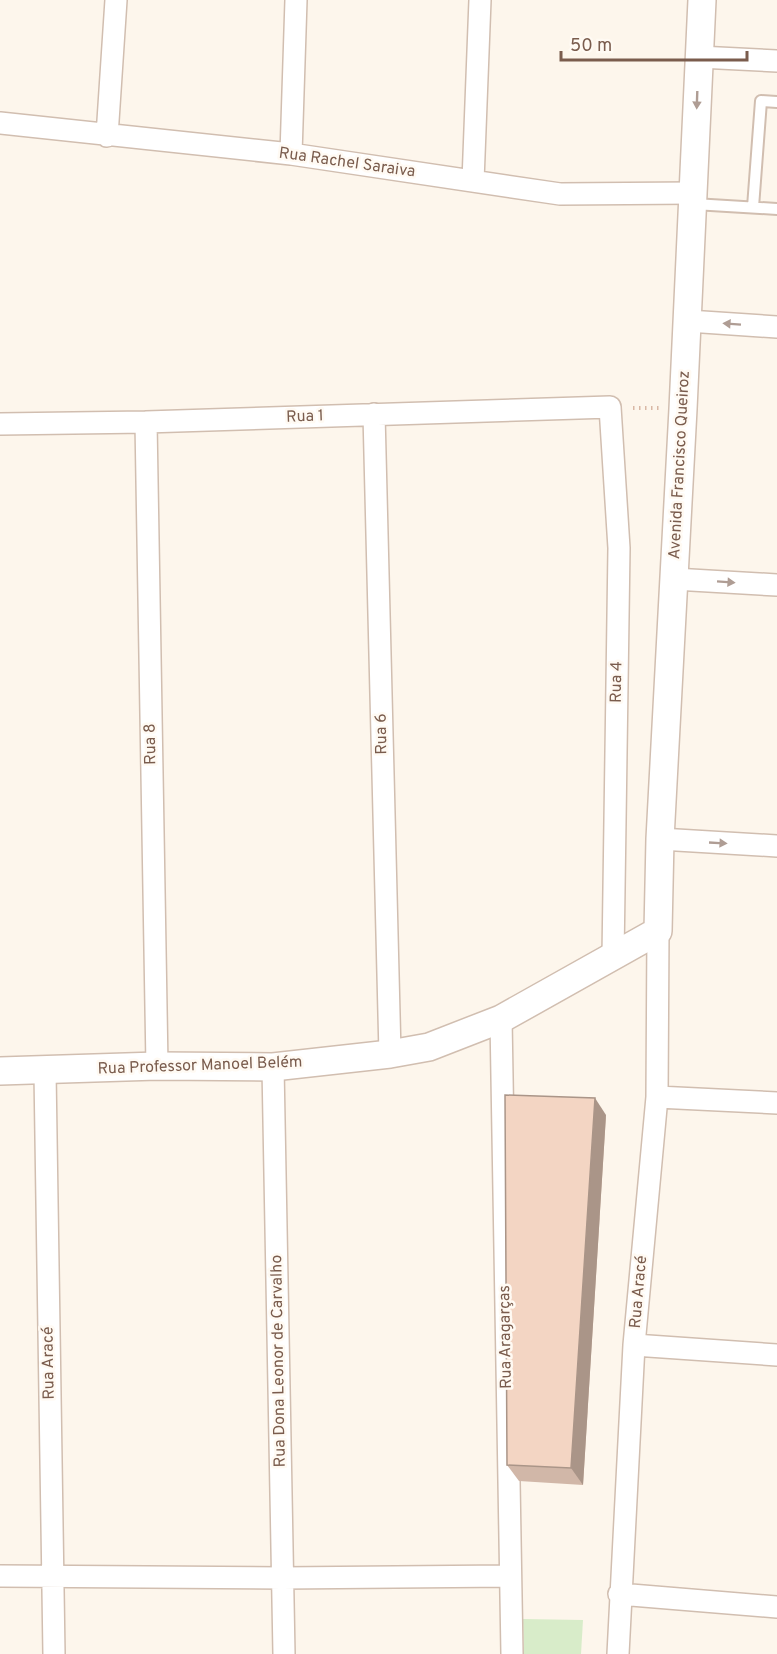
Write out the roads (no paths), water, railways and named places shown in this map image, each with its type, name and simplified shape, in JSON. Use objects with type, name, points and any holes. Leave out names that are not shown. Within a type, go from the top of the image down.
[{"type":"street","points":[[107,136],[116,0]]},
{"type":"street","points":[[291,154],[296,0]]},
{"type":"street","points":[[473,181],[480,0]]},
{"type":"street","name":"Avenida Francisco Queiroz","points":[[658,931],[660,839],[688,321],[702,0]]},
{"type":"street","points":[[699,57],[777,61]]},
{"type":"street","name":"Rua Rachel Saraiva","points":[[0,123],[291,154],[560,194],[694,198]]},
{"type":"street","points":[[688,321],[777,327]]},
{"type":"street","name":"Rua 1","points":[[0,424],[146,422],[610,407]]},
{"type":"street","name":"Rua 4","points":[[610,407],[619,548],[613,957]]},
{"type":"street","name":"Rua 6","points":[[375,414],[390,1054]]},
{"type":"street","name":"Rua 8","points":[[146,422],[157,1066]]},
{"type":"street","points":[[674,579],[777,585]]},
{"type":"street","points":[[660,839],[777,846]]},
{"type":"street","name":"Rua Professor Manoel Belém","points":[[0,1071],[45,1072],[157,1066],[273,1067],[390,1054],[429,1047],[501,1019],[658,931]]},
{"type":"street","name":"Rua Aracé","points":[[618,1654],[619,1594],[634,1345],[657,1097],[658,931]]},
{"type":"street","name":"Rua Aragarças","points":[[501,1019],[512,1654]]},
{"type":"street","name":"Rua Dona Leonor de Carvalho","points":[[273,1067],[284,1654]]},
{"type":"street","name":"Rua Aracé","points":[[45,1072],[54,1654]]},
{"type":"street","points":[[657,1097],[777,1103]]},
{"type":"street","points":[[634,1345],[777,1355]]},
{"type":"street","points":[[0,1576],[282,1578],[509,1576]]},
{"type":"street","points":[[619,1594],[777,1607]]},
{"type":"lane","points":[[753,207],[761,101],[777,102]]},
{"type":"lane","points":[[694,198],[777,209]]}]
